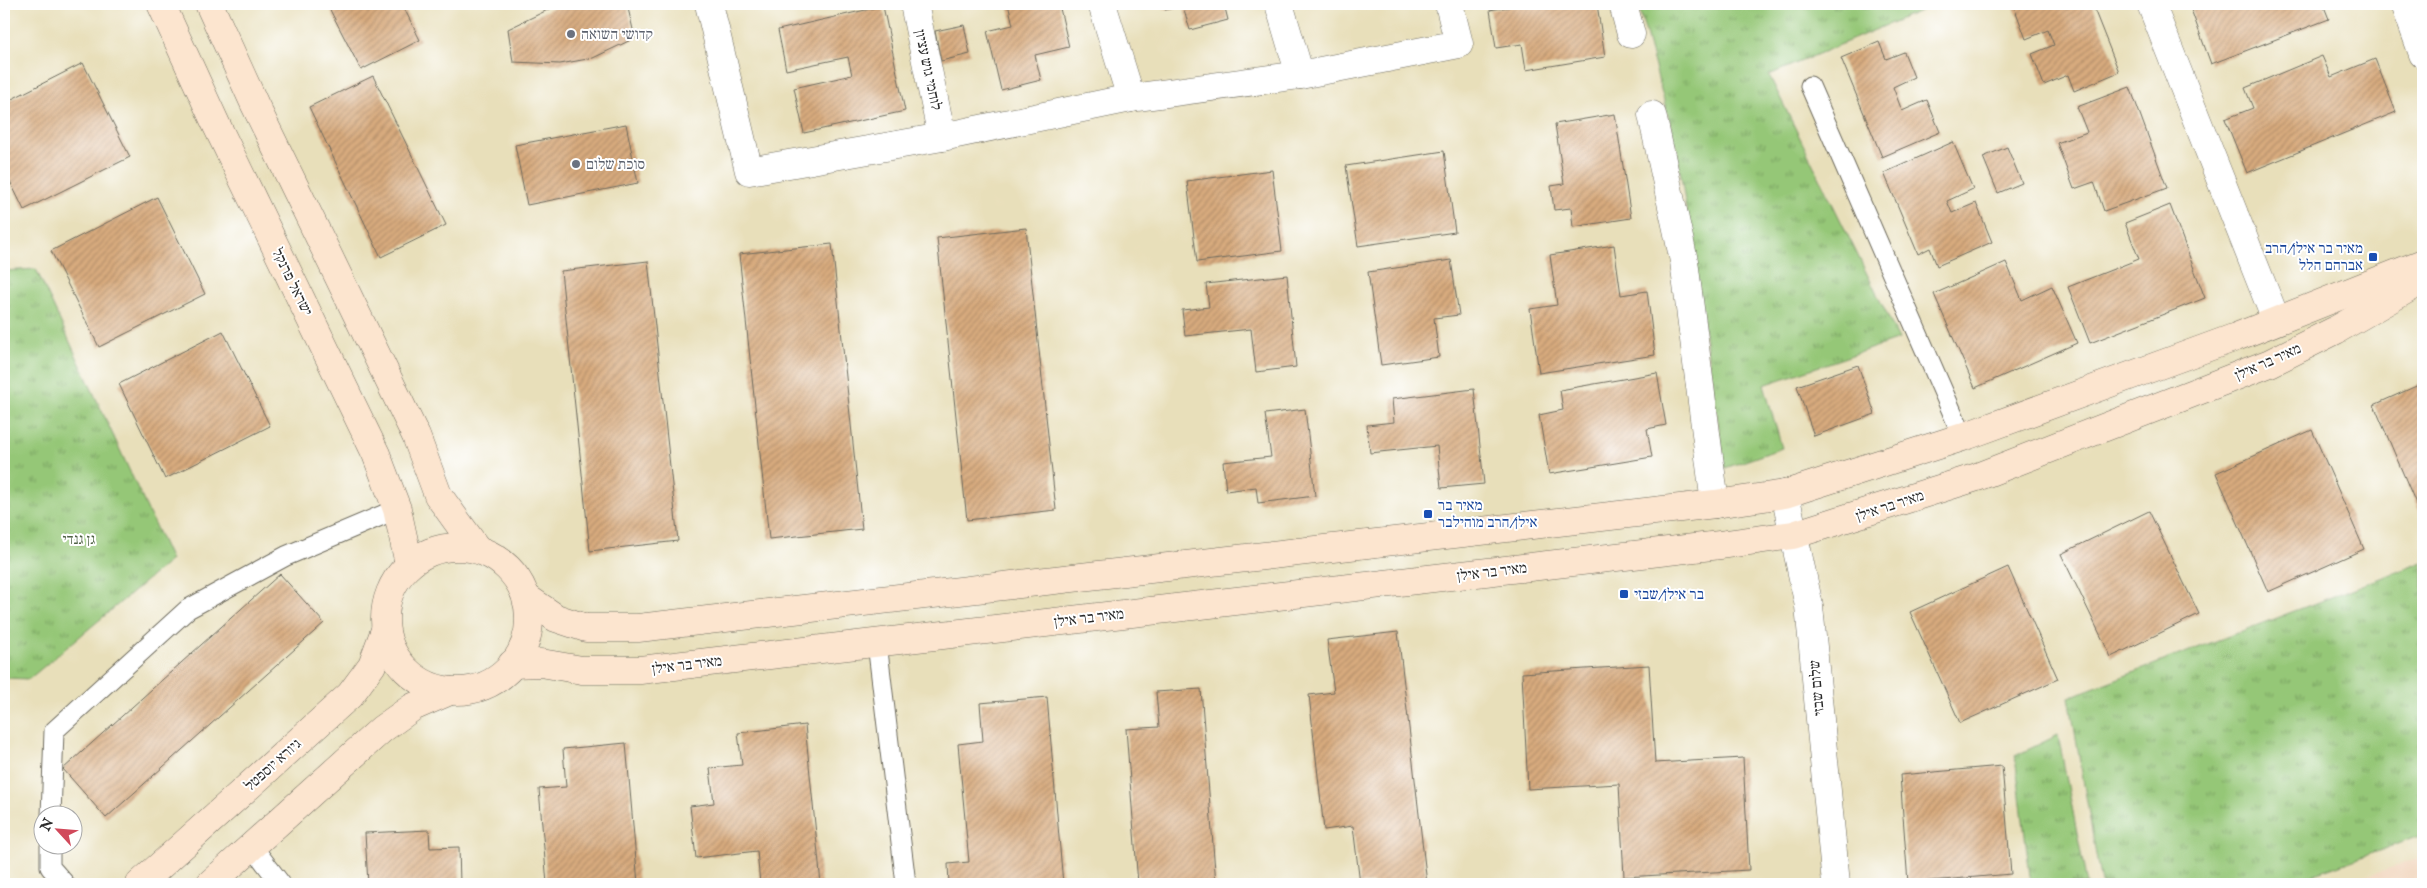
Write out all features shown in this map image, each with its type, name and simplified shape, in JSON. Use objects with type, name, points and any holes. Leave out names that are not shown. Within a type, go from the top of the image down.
[{"type":"street","name":"ישראל פרנקל","points":[[161,4],[216,124],[376,454],[397,509],[409,564]]},
{"type":"street","points":[[209,4],[260,114],[416,436],[438,495],[477,549]]},
{"type":"street","points":[[709,4],[749,171],[942,136],[1131,98],[1300,75],[1459,44],[1449,4]]},
{"type":"street","name":"לוחמי גוש עציון","points":[[914,4],[942,136]]},
{"type":"street","points":[[1102,4],[1131,98]]},
{"type":"street","points":[[1279,4],[1300,75]]},
{"type":"street","points":[[1623,4],[1630,34]]},
{"type":"street","points":[[2150,4],[2276,320]]},
{"type":"street","points":[[2405,4],[2423,54]]},
{"type":"street","points":[[1652,115],[1684,261],[1715,504]]},
{"type":"street","points":[[526,598],[556,618],[586,628],[638,628],[1715,504],[1785,494],[1963,437],[2236,338],[2276,320],[2423,263]]},
{"type":"street","name":"מאיר בר אילן","points":[[512,664],[541,663],[582,670],[640,670],[1720,546],[1793,535],[1977,477],[2270,363],[2336,330],[2423,280]]},
{"type":"street","name":"שלום שבזי","points":[[1785,494],[1810,606],[1836,884]]},
{"type":"street","points":[[210,884],[382,729],[413,707],[450,691],[474,689],[495,680],[512,664],[524,644],[529,621],[526,598],[516,577],[499,560],[477,549],[453,546],[430,552],[409,564],[394,583],[386,606],[385,630],[393,654],[409,673],[428,685],[450,691]]},
{"type":"street","name":"גיורא יוספטל","points":[[140,884],[350,695],[372,665],[385,630]]},
{"type":"lane","points":[[1810,86],[1963,437]]},
{"type":"lane","points":[[51,806],[54,731],[188,609],[286,556],[397,509]]},
{"type":"lane","points":[[877,643],[906,884]]},
{"type":"lane","points":[[252,846],[281,884]]},
{"type":"lane","points":[[50,856],[50,867],[65,884]]},
{"type":"shaded area","points":[[2423,857],[2423,884],[2342,884]]},
{"type":"green space","points":[[1638,4],[1936,4],[1769,75],[1899,339],[1764,385],[1782,448],[1725,468],[1677,149]]},
{"type":"green space","name":"גן גנדי","points":[[36,269],[171,560],[29,679],[4,678],[4,271]]},
{"type":"green space","points":[[2423,562],[2423,835],[2287,884],[2101,884],[2069,697]]},
{"type":"green space","points":[[2058,735],[2087,884],[2031,884],[2015,756]]},
{"type":"building","points":[[327,4],[402,4],[420,40],[361,70]]},
{"type":"building","name":"קדושי השואה","points":[[560,4],[627,4],[635,38],[593,58],[560,64],[513,62],[508,29]]},
{"type":"building","points":[[1008,4],[1059,4],[1069,47],[1035,55],[1041,80],[1001,90],[987,31],[1013,25]]},
{"type":"building","points":[[1164,4],[1224,4],[1228,20],[1190,30],[1183,6],[1165,10]]},
{"type":"building","points":[[1527,4],[1597,4],[1605,57],[1526,70],[1522,44],[1496,48],[1490,10]]},
{"type":"building","points":[[2013,4],[2092,4],[2119,72],[2074,91],[2068,75],[2044,85],[2032,54],[2054,45],[2048,30],[2026,39]]},
{"type":"building","points":[[2189,4],[2323,4],[2329,19],[2211,64]]},
{"type":"building","points":[[883,6],[905,111],[804,133],[794,88],[852,75],[848,57],[786,70],[778,30]]},
{"type":"building","points":[[964,25],[970,54],[941,61],[935,31]]},
{"type":"building","points":[[1879,42],[1886,59],[1904,52],[1914,77],[1893,87],[1902,111],[1927,100],[1940,132],[1882,157],[1841,58]]},
{"type":"building","points":[[2322,56],[2331,77],[2375,59],[2396,112],[2247,173],[2225,119],[2253,108],[2245,88]]},
{"type":"building","points":[[83,63],[130,157],[24,210],[4,169],[4,103]]},
{"type":"building","points":[[373,76],[446,225],[381,257],[309,107]]},
{"type":"building","points":[[2130,87],[2167,188],[2104,211],[2094,182],[2074,189],[2057,143],[2087,132],[2077,107]]},
{"type":"building","points":[[1615,114],[1631,218],[1573,227],[1571,208],[1554,210],[1551,186],[1564,184],[1555,124]]},
{"type":"building","name":"סוכת שלום","points":[[626,124],[638,183],[527,205],[515,145]]},
{"type":"building","points":[[1953,142],[1973,189],[1947,201],[1952,213],[1976,203],[1992,242],[1937,266],[1930,248],[1918,254],[1884,173]]},
{"type":"building","points":[[2007,147],[2022,183],[1998,193],[1983,157]]},
{"type":"building","points":[[1444,151],[1455,232],[1358,246],[1346,166]]},
{"type":"building","points":[[1272,170],[1282,251],[1197,262],[1187,181]]},
{"type":"building","points":[[157,197],[205,294],[99,347],[51,251]]},
{"type":"building","points":[[2170,205],[2205,298],[2090,343],[2068,287],[2139,259],[2125,223]]},
{"type":"building","points":[[1026,228],[1056,510],[967,520],[937,238]]},
{"type":"building","points":[[832,244],[862,529],[769,539],[739,254]]},
{"type":"building","points":[[1614,245],[1621,295],[1647,291],[1655,355],[1539,373],[1530,309],[1557,305],[1550,255]]},
{"type":"building","points":[[1451,260],[1459,315],[1434,318],[1439,357],[1381,365],[1368,272]]},
{"type":"building","points":[[648,261],[678,541],[590,551],[561,271]]},
{"type":"building","points":[[2006,262],[2022,300],[2052,286],[2077,343],[1975,388],[1934,294]]},
{"type":"building","points":[[1287,275],[1296,367],[1256,372],[1251,329],[1185,336],[1182,310],[1209,307],[1206,284]]},
{"type":"building","points":[[223,331],[270,426],[165,479],[119,384]]},
{"type":"building","points":[[1858,365],[1875,414],[1814,436],[1797,386]]},
{"type":"building","points":[[1657,373],[1666,425],[1647,429],[1652,457],[1549,474],[1539,415],[1563,410],[1560,390]]},
{"type":"building","points":[[2423,383],[2423,512],[2420,513],[2374,405]]},
{"type":"building","points":[[1474,389],[1484,484],[1441,488],[1437,446],[1370,453],[1367,425],[1394,422],[1392,399]]},
{"type":"building","points":[[1305,409],[1315,496],[1258,503],[1256,487],[1226,491],[1223,462],[1271,457],[1265,414]]},
{"type":"building","points":[[2312,430],[2364,549],[2268,592],[2216,473]]},
{"type":"building","points":[[2149,511],[2199,614],[2111,657],[2061,554]]},
{"type":"building","points":[[2008,567],[2058,679],[1960,723],[1910,612]]},
{"type":"building","points":[[280,574],[324,623],[106,818],[63,769]]},
{"type":"building","points":[[1398,632],[1427,884],[1360,884],[1353,826],[1324,830],[1309,695],[1334,692],[1327,640]]},
{"type":"building","points":[[1649,665],[1655,763],[1743,758],[1749,870],[1624,877],[1619,784],[1528,789],[1522,673]]},
{"type":"building","points":[[1201,689],[1216,884],[1138,884],[1126,729],[1159,727],[1156,692]]},
{"type":"building","points":[[1047,697],[1063,884],[949,884],[948,864],[969,862],[958,744],[983,741],[980,703]]},
{"type":"building","points":[[805,725],[821,884],[760,884],[757,851],[696,858],[690,806],[714,803],[710,768],[742,765],[738,733]]},
{"type":"building","points":[[626,743],[638,884],[547,884],[539,789],[566,787],[563,749]]},
{"type":"building","points":[[2002,766],[2011,874],[1908,883],[1900,775]]},
{"type":"building","points":[[429,830],[430,848],[459,847],[460,884],[368,884],[365,833]]},
{"type":"place","name":"קדושי השואה","points":[[571,34]]},
{"type":"place","name":"סוכת שלום","points":[[576,164]]},
{"type":"place","name":"מאיר בר אילן/הרב אברהם הלל","points":[[2373,257]]},
{"type":"place","name":"מאיר בר אילן/הרב מוהילבר","points":[[1428,514]]},
{"type":"place","name":"בר אילן/שבזי","points":[[1624,594]]}]
